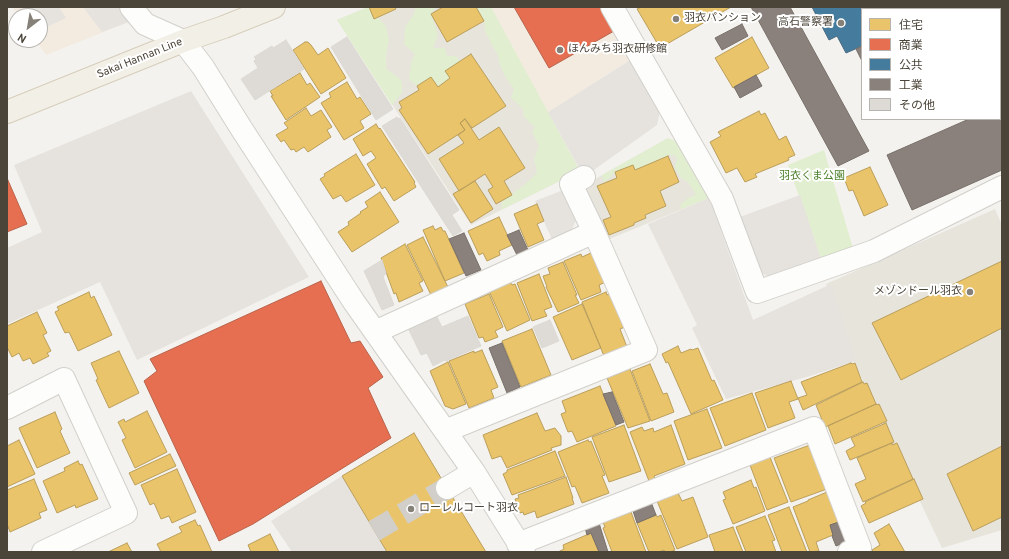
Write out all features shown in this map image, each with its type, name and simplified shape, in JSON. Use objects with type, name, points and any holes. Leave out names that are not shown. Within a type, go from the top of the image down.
[{"type":"main road","name":"Sakai Hannan Line","points":[[7,112],[183,41],[224,27],[274,7]]},
{"type":"street","points":[[131,7],[145,24],[183,41],[203,67],[354,302],[474,472],[521,548],[814,428],[860,548],[849,552]]},
{"type":"street","points":[[612,7],[722,199],[757,292],[874,251],[1002,187]]},
{"type":"street","points":[[445,431],[646,350],[571,184],[584,177]]},
{"type":"street","points":[[375,332],[594,232]]},
{"type":"street","points":[[7,408],[64,379],[126,513],[42,552]]},
{"type":"street","points":[[448,488],[474,472]]},
{"type":"shaded area","points":[[12,7],[124,7],[134,20],[46,55],[41,48],[48,48],[48,8]]},
{"type":"shaded area","points":[[59,7],[66,18],[48,26],[48,8],[24,8]]},
{"type":"shaded area","points":[[83,7],[124,7],[134,20],[102,32]]},
{"type":"shaded area","points":[[368,7],[491,7],[580,171],[471,225],[337,20]]},
{"type":"shaded area","points":[[491,7],[514,7],[549,68],[614,31],[600,7],[603,7],[632,59],[548,112]]},
{"type":"shaded area","points":[[632,59],[660,111],[657,125],[584,177],[548,112]]},
{"type":"shaded area","points":[[191,91],[309,277],[137,360],[100,282],[7,324],[7,248],[42,232],[14,165]]},
{"type":"shaded area","points":[[668,138],[709,198],[607,240],[581,187]]},
{"type":"shaded area","points":[[563,190],[576,220],[571,232],[553,242],[535,201]]},
{"type":"shaded area","points":[[800,195],[822,262],[773,279],[758,271],[737,218]]},
{"type":"shaded area","points":[[709,198],[753,320],[831,284],[856,361],[810,376],[726,399],[692,328],[697,325],[648,224]]},
{"type":"shaded area","name":"メゾンドール羽衣","points":[[995,209],[1002,225],[1002,530],[942,548],[854,362],[826,284]]},
{"type":"shaded area","points":[[342,476],[387,552],[292,552],[271,521]]},
{"type":"green space","points":[[368,7],[372,7],[377,17],[386,26],[389,40],[386,55],[386,69],[398,77],[402,82],[402,93],[392,105],[337,20]]},
{"type":"green space","points":[[416,7],[436,7],[431,14],[438,35],[433,48],[445,48],[447,56],[456,56],[460,61],[450,78],[438,87],[431,77],[417,86],[409,79],[411,63],[415,54],[404,44],[405,27],[413,16]]},
{"type":"green space","points":[[476,7],[491,7],[580,171],[501,210],[502,201],[523,186],[537,173],[534,159],[539,146],[532,132],[535,127],[524,117],[523,109],[511,98],[514,89],[505,76],[500,65],[498,55],[485,31],[484,21]]},
{"type":"green space","points":[[668,138],[682,143],[709,198],[681,209],[680,205],[688,198],[696,195],[688,182],[681,178],[675,168],[677,158],[674,155],[669,155],[635,170],[633,165],[615,172],[604,183],[602,175]]},
{"type":"green space","name":"羽衣くま公園","points":[[824,150],[853,248],[822,262],[788,165]]},
{"type":"building: 住宅","points":[[369,7],[395,7],[396,9],[374,19]]},
{"type":"building: 住宅","points":[[443,7],[476,7],[484,21],[447,42],[431,14]]},
{"type":"building: 住宅","name":"羽衣パンション","points":[[641,7],[731,7],[660,48],[637,9]]},
{"type":"building: 住宅","points":[[752,37],[769,68],[733,88],[715,58]]},
{"type":"building: 住宅","points":[[305,42],[308,42],[311,45],[318,55],[328,48],[346,78],[321,94],[293,50]]},
{"type":"building: 住宅","points":[[471,54],[506,106],[472,128],[465,119],[460,123],[465,130],[428,154],[399,110],[402,108],[399,102],[419,90],[417,86],[431,77],[438,87],[450,78],[445,71]]},
{"type":"building: 住宅","points":[[300,73],[307,85],[310,83],[320,97],[286,120],[271,96],[273,96],[270,91]]},
{"type":"building: 住宅","points":[[347,82],[357,99],[360,97],[371,114],[360,121],[364,128],[344,140],[321,103],[331,97],[329,93]]},
{"type":"building: 住宅","points":[[306,108],[311,116],[321,110],[332,127],[327,130],[331,137],[308,152],[304,147],[296,152],[294,149],[291,150],[284,140],[281,142],[276,135],[288,128],[284,123]]},
{"type":"building: 住宅","points":[[759,111],[761,115],[765,113],[779,140],[786,136],[795,155],[788,158],[789,160],[755,174],[757,177],[745,182],[737,168],[726,173],[710,142],[721,136],[718,132]]},
{"type":"building: 住宅","points":[[465,119],[479,140],[499,127],[525,168],[504,181],[512,195],[496,204],[488,190],[493,187],[485,174],[459,191],[439,159],[464,143],[458,135],[465,130],[460,123]]},
{"type":"building: 住宅","points":[[376,124],[415,182],[416,187],[394,201],[385,187],[382,189],[367,164],[376,158],[371,151],[363,156],[353,139]]},
{"type":"building: 住宅","points":[[356,154],[375,185],[346,202],[341,195],[333,199],[320,179],[325,176],[324,174]]},
{"type":"building: 住宅","points":[[668,156],[679,182],[660,191],[666,206],[645,215],[646,218],[634,223],[634,225],[609,235],[603,220],[611,217],[597,186],[617,178],[615,172],[633,165],[635,170]]},
{"type":"building: 住宅","points":[[870,167],[888,205],[864,216],[853,190],[849,191],[844,178]]},
{"type":"building: 住宅","points":[[475,181],[493,209],[471,223],[453,194]]},
{"type":"building: 住宅","points":[[380,192],[399,222],[352,252],[338,232],[349,225],[348,222],[368,207],[365,202]]},
{"type":"building: 住宅","points":[[537,204],[544,221],[537,224],[544,240],[528,247],[514,214]]},
{"type":"building: 住宅","points":[[499,217],[512,245],[499,251],[500,255],[487,261],[483,253],[479,255],[468,231]]},
{"type":"building: 住宅","points":[[433,226],[435,230],[441,227],[443,231],[445,231],[464,273],[445,281],[423,230]]},
{"type":"building: 住宅","points":[[423,237],[448,287],[431,295],[407,245]]},
{"type":"building: 住宅","points":[[405,244],[423,281],[419,283],[423,291],[399,302],[396,293],[394,294],[381,258]]},
{"type":"building: 住宅","points":[[593,252],[606,282],[599,285],[601,292],[581,300],[564,261],[581,254],[582,257]]},
{"type":"building: 住宅","name":"メゾンドール羽衣","points":[[1002,261],[1002,328],[901,380],[872,323]]},
{"type":"building: 住宅","points":[[563,262],[579,303],[558,312],[546,287],[543,276],[550,274],[548,268]]},
{"type":"building: 住宅","points":[[539,274],[552,307],[544,310],[547,316],[532,321],[517,283]]},
{"type":"building: 住宅","points":[[510,282],[512,285],[515,284],[530,320],[507,331],[489,291]]},
{"type":"building: 住宅","points":[[89,292],[91,298],[94,296],[112,335],[78,351],[69,332],[65,333],[55,312],[59,310],[57,307]]},
{"type":"building: 住宅","points":[[606,292],[607,295],[611,293],[625,327],[620,329],[627,347],[604,356],[582,302]]},
{"type":"building: 住宅","points":[[489,294],[503,327],[495,331],[498,337],[485,342],[483,337],[479,338],[465,304]]},
{"type":"building: 住宅","points":[[582,304],[601,348],[572,360],[553,317]]},
{"type":"building: 住宅","points":[[37,312],[47,333],[43,335],[51,351],[47,353],[49,356],[33,364],[30,358],[23,361],[19,353],[12,357],[7,347],[7,326]]},
{"type":"building: 住宅","points":[[532,329],[551,375],[521,387],[502,341]]},
{"type":"building: 住宅","points":[[678,346],[681,353],[698,348],[712,381],[714,380],[723,400],[691,414],[668,362],[666,363],[662,354]]},
{"type":"building: 住宅","points":[[482,350],[498,387],[491,390],[494,398],[469,408],[449,361],[474,351],[474,353]]},
{"type":"building: 住宅","points":[[119,351],[139,393],[109,408],[96,380],[98,379],[91,363]]},
{"type":"building: 住宅","points":[[448,362],[466,404],[453,409],[445,406],[430,371]]},
{"type":"building: 住宅","points":[[851,363],[855,363],[862,382],[803,410],[798,398],[807,395],[801,382]]},
{"type":"building: 住宅","points":[[650,364],[663,394],[667,393],[674,412],[651,421],[632,371]]},
{"type":"building: 住宅","points":[[630,369],[650,421],[628,428],[607,378]]},
{"type":"building: 住宅","points":[[791,381],[798,399],[789,402],[795,418],[768,428],[755,393]]},
{"type":"building: 住宅","points":[[863,382],[864,384],[867,383],[876,404],[825,427],[816,405]]},
{"type":"building: 住宅","points":[[600,386],[616,426],[577,442],[572,431],[568,432],[561,414],[566,412],[562,401]]},
{"type":"building: 住宅","points":[[752,393],[766,430],[725,446],[710,408]]},
{"type":"building: 住宅","points":[[879,404],[887,421],[835,444],[828,426]]},
{"type":"building: 住宅","points":[[707,409],[722,448],[688,460],[674,421]]},
{"type":"building: 住宅","points":[[147,411],[167,452],[135,468],[122,440],[126,438],[118,422],[124,419],[125,422]]},
{"type":"building: 住宅","points":[[55,412],[62,429],[60,431],[70,453],[37,468],[19,428]]},
{"type":"building: 住宅","points":[[537,413],[545,431],[555,428],[561,436],[561,445],[507,468],[501,456],[492,459],[483,435]]},
{"type":"building: 住宅","points":[[886,423],[894,442],[850,460],[846,451],[855,446],[851,438]]},
{"type":"building: 住宅","points":[[624,425],[641,471],[609,482],[592,437]]},
{"type":"building: 住宅","points":[[671,425],[685,464],[654,476],[655,478],[649,481],[630,432],[642,427],[644,431],[653,428],[654,432]]},
{"type":"building: 住宅","name":"ローレルコート羽衣","points":[[414,433],[486,552],[387,552],[342,476]]},
{"type":"building: 住宅","points":[[19,440],[35,474],[7,487],[7,446]]},
{"type":"building: 住宅","points":[[588,440],[589,442],[591,441],[605,475],[602,476],[609,493],[582,503],[575,486],[572,487],[558,452]]},
{"type":"building: 住宅","points":[[892,443],[892,445],[897,443],[913,479],[863,502],[855,484],[866,479],[857,458]]},
{"type":"building: 住宅","points":[[810,445],[827,489],[791,502],[774,458]]},
{"type":"building: 住宅","points":[[1002,446],[1002,517],[973,531],[947,474]]},
{"type":"building: 住宅","points":[[555,451],[565,476],[512,495],[503,474],[507,472],[507,470]]},
{"type":"building: 住宅","points":[[170,454],[176,466],[135,485],[129,473]]},
{"type":"building: 住宅","points":[[770,457],[788,502],[767,510],[750,465]]},
{"type":"building: 住宅","points":[[78,461],[80,465],[82,464],[98,499],[76,508],[75,505],[57,513],[43,481],[65,471],[64,468]]},
{"type":"building: 住宅","points":[[177,469],[196,512],[172,523],[169,516],[161,519],[154,503],[150,505],[141,485]]},
{"type":"building: 住宅","points":[[566,477],[574,504],[537,518],[535,511],[524,515],[523,512],[520,513],[515,499],[519,498],[518,495]]},
{"type":"building: 住宅","points":[[34,479],[47,510],[39,513],[41,518],[10,532],[7,524],[7,490]]},
{"type":"building: 住宅","points":[[914,479],[923,499],[869,523],[861,506],[866,503],[865,502]]},
{"type":"building: 住宅","points":[[751,480],[754,488],[756,487],[765,511],[733,524],[723,500],[726,499],[723,492]]},
{"type":"building: 住宅","points":[[827,492],[839,522],[830,525],[833,535],[816,542],[819,551],[810,552],[793,507]]},
{"type":"building: 住宅","points":[[678,493],[682,501],[693,497],[708,537],[677,549],[657,501]]},
{"type":"building: 住宅","points":[[789,507],[807,552],[782,552],[768,515]]},
{"type":"building: 住宅","points":[[631,512],[646,552],[612,552],[603,528],[605,527],[603,522]]},
{"type":"building: 住宅","points":[[656,515],[657,517],[661,515],[675,550],[670,552],[665,552],[664,550],[659,552],[649,552],[637,523]]},
{"type":"building: 住宅","points":[[765,516],[775,540],[772,541],[776,552],[746,552],[736,527]]},
{"type":"building: 住宅","points":[[195,520],[198,526],[200,525],[212,552],[161,552],[157,544],[182,532],[179,527]]},
{"type":"building: 住宅","points":[[889,524],[905,552],[873,552],[872,550],[880,545],[874,533]]},
{"type":"building: 住宅","points":[[733,527],[743,552],[715,552],[709,535]]},
{"type":"building: 住宅","points":[[591,533],[599,552],[558,552],[564,549],[563,545]]},
{"type":"building: 住宅","points":[[270,534],[279,552],[251,552],[248,545]]},
{"type":"building: 住宅","points":[[127,543],[132,552],[108,552]]},
{"type":"building: 商業","name":"ほんみち羽衣研修館","points":[[514,7],[600,7],[614,31],[549,68]]},
{"type":"building: 商業","points":[[7,178],[27,224],[7,232]]},
{"type":"building: 商業","points":[[321,281],[351,343],[360,341],[383,377],[368,388],[391,438],[253,524],[219,541],[144,381],[157,371],[150,359]]},
{"type":"building: 公共","name":"高石警察署","points":[[812,7],[944,7],[861,8],[861,46],[846,53],[837,36],[829,40]]},
{"type":"building: 工業","points":[[751,7],[790,7],[869,151],[838,166]]},
{"type":"building: 工業","points":[[742,24],[748,36],[722,50],[715,38]]},
{"type":"building: 工業","points":[[861,46],[861,59],[856,49]]},
{"type":"building: 工業","points":[[756,75],[762,86],[740,98],[734,87]]},
{"type":"building: 工業","points":[[1001,106],[1002,170],[912,210],[887,155],[967,120],[1001,120]]},
{"type":"building: 工業","points":[[519,230],[528,250],[517,255],[507,235]]},
{"type":"building: 工業","points":[[464,233],[481,270],[466,276],[449,239]]},
{"type":"building: 工業","points":[[502,343],[520,387],[507,393],[489,348]]},
{"type":"building: 工業","points":[[612,392],[624,422],[616,425],[603,394]]},
{"type":"building: 工業","points":[[651,502],[656,515],[637,523],[633,511]]},
{"type":"building: 工業","points":[[839,522],[846,542],[836,546],[830,525]]},
{"type":"building: 工業","points":[[599,523],[608,552],[599,552],[591,533],[587,535],[585,528]]},
{"type":"building: その他","points":[[347,37],[393,109],[376,120],[331,47]]},
{"type":"building: その他","points":[[286,40],[304,69],[255,100],[241,79],[258,68],[254,61],[256,59],[254,57],[272,46],[273,48]]},
{"type":"building: その他","points":[[397,117],[398,119],[400,118],[459,210],[452,215],[462,231],[453,236],[382,126]]},
{"type":"building: その他","points":[[382,260],[386,273],[383,277],[394,305],[382,310],[364,271]]},
{"type":"building: その他","points":[[436,315],[442,327],[468,316],[481,346],[433,366],[427,353],[421,355],[408,328]]},
{"type":"building: その他","points":[[550,320],[559,341],[542,348],[533,327]]},
{"type":"tunnel","points":[[374,531],[447,488]]},
{"type":"place","name":"羽衣パンション","points":[[676,19]]},
{"type":"place","name":"高石警察署","points":[[841,23]]},
{"type":"place","name":"ほんみち羽衣研修館","points":[[560,50]]},
{"type":"place","name":"メゾンドール羽衣","points":[[970,292]]},
{"type":"place","name":"ローレルコート羽衣","points":[[411,509]]}]
